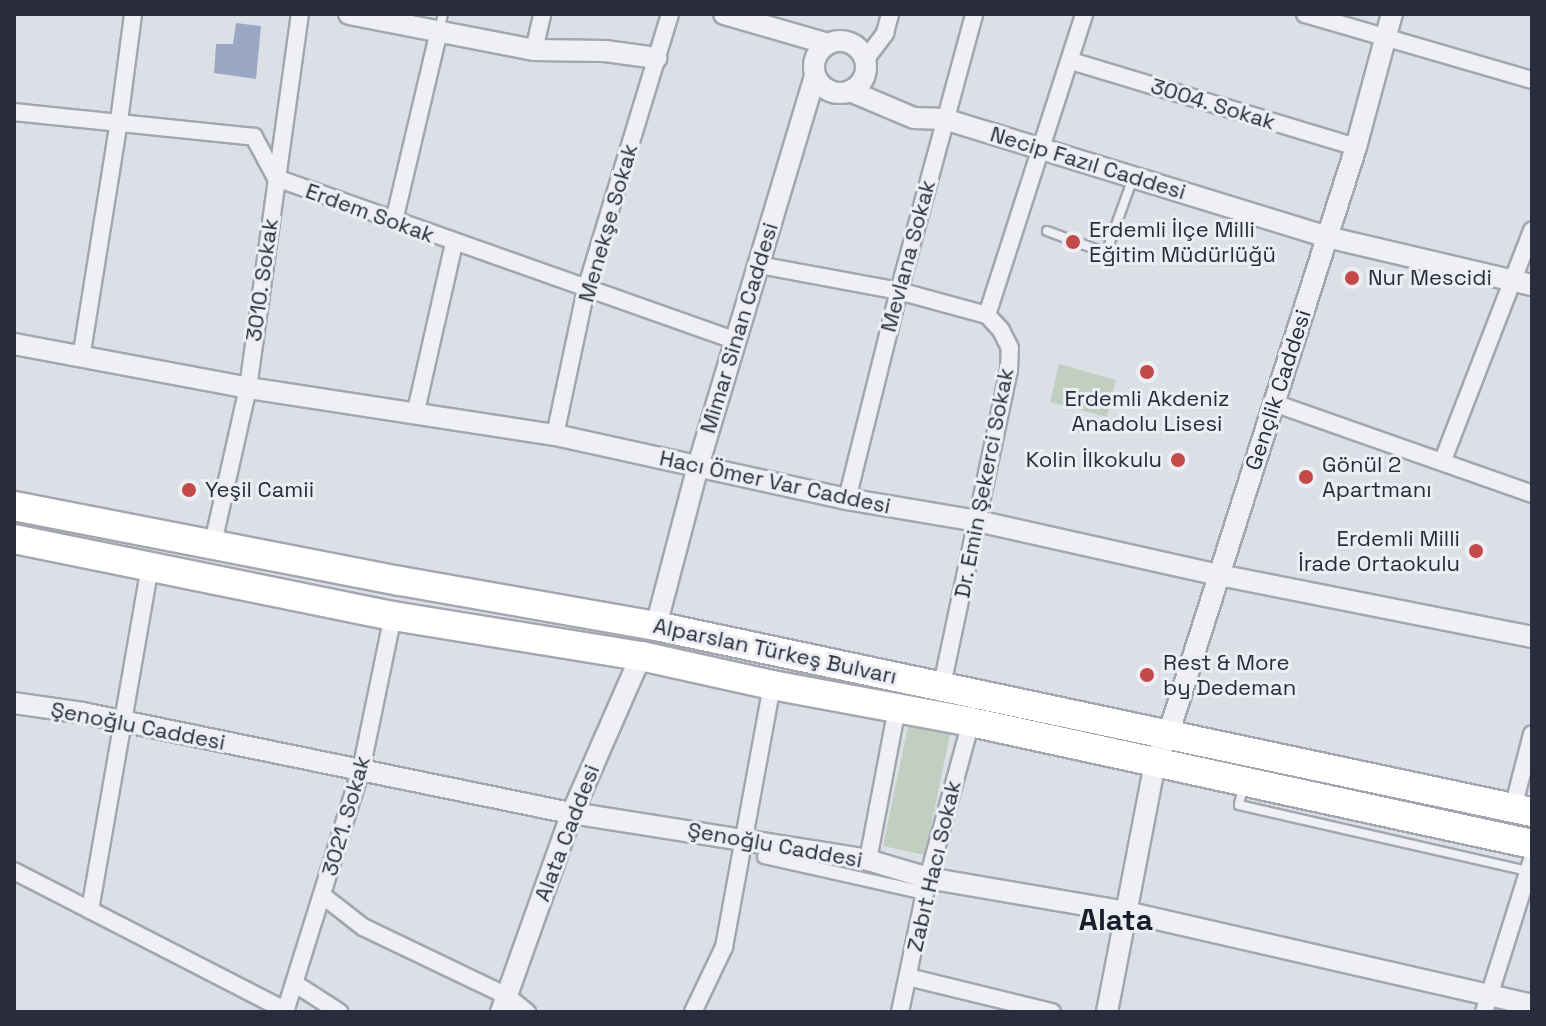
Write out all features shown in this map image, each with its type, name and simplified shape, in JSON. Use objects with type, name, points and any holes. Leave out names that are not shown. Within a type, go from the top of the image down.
[{"type":"highway","name":"Alparslan Türkeş Bulvarı","points":[[14,506],[400,581],[656,626],[1169,732],[1523,810]]},
{"type":"highway","name":"Alparslan Türkeş Bulvarı","points":[[14,539],[393,616],[641,656],[772,685],[971,722],[1244,781],[1374,822],[1531,862]]},
{"type":"street","points":[[81,358],[133,14]]},
{"type":"street","name":"3010. Sokak","points":[[213,543],[248,388],[300,14]]},
{"type":"street","points":[[349,14],[441,23],[534,50],[605,51],[657,58]]},
{"type":"street","points":[[534,50],[542,14]]},
{"type":"street","name":"Menekşe Sokak","points":[[555,435],[586,289],[670,14]]},
{"type":"street","points":[[724,14],[749,18],[828,44],[846,42],[861,52],[865,60],[865,75],[850,91],[826,90],[815,77],[814,61],[828,44]]},
{"type":"street","points":[[865,60],[885,33],[890,14]]},
{"type":"street","name":"Mevlana Sokak","points":[[847,499],[944,119],[974,14]]},
{"type":"street","points":[[759,265],[899,291],[987,315],[1084,14]]},
{"type":"street","points":[[1305,14],[1385,40],[1532,80]]},
{"type":"street","name":"Gençlik Caddesi","points":[[1107,1012],[1155,762],[1169,732],[1356,147],[1392,14]]},
{"type":"street","points":[[394,221],[441,23]]},
{"type":"street","name":"3004. Sokak","points":[[1071,61],[1356,147]]},
{"type":"street","name":"Mimar Sinan Caddesi","points":[[656,626],[698,466],[815,77]]},
{"type":"street","name":"Necip Fazıl Caddesi","points":[[850,91],[914,118],[944,119],[1327,237],[1520,281]]},
{"type":"street","points":[[14,112],[254,137],[276,178]]},
{"type":"street","name":"Erdem Sokak","points":[[276,178],[736,341]]},
{"type":"street","points":[[1443,460],[1520,281],[1532,231]]},
{"type":"street","points":[[415,415],[454,243]]},
{"type":"street","name":"Dr. Emin Şekerci Sokak","points":[[942,685],[1010,348],[1001,330],[987,315]]},
{"type":"street","name":"Hacı Ömer Var Caddesi","points":[[14,344],[248,388],[555,435],[847,499],[977,521],[1219,575],[1532,637]]},
{"type":"street","points":[[1274,403],[1443,460],[1532,494]]},
{"type":"street","points":[[90,910],[150,566]]},
{"type":"street","name":"3021. Sokak","points":[[285,1011],[361,770],[393,616]]},
{"type":"street","name":"Alata Caddesi","points":[[504,1004],[572,813],[641,656]]},
{"type":"street","points":[[693,1012],[724,947],[772,685]]},
{"type":"street","name":"Şenoğlu Caddesi","points":[[14,703],[125,722],[572,813],[746,838],[868,860],[926,886],[1126,912],[1487,1003],[1532,1005]]},
{"type":"street","points":[[868,860],[897,708]]},
{"type":"street","name":"Zabıt Hacı Sokak","points":[[900,1012],[926,886],[971,722]]},
{"type":"street","points":[[1523,810],[1532,734]]},
{"type":"street","points":[[764,857],[926,886]]},
{"type":"street","points":[[1487,1003],[1531,862]]},
{"type":"street","points":[[14,871],[285,1011]]},
{"type":"street","points":[[322,895],[363,927],[504,1004],[527,1012]]},
{"type":"street","points":[[908,977],[1052,1012]]},
{"type":"street","points":[[294,983],[339,1012]]},
{"type":"lane","points":[[1047,231],[1106,253],[1133,177]]},
{"type":"green space","points":[[1059,364],[1116,380],[1107,417],[1050,402]]},
{"type":"green space","points":[[909,722],[951,730],[925,855],[883,846]]},
{"type":"water","points":[[236,23],[261,26],[256,79],[214,73],[216,44],[233,44]]},
{"type":"place","name":"Erdemli İlçe Milli Eğitim Müdürlüğü","points":[[1073,242]]},
{"type":"place","name":"Nur Mescidi","points":[[1352,278]]},
{"type":"place","name":"Erdemli Akdeniz Anadolu Lisesi","points":[[1147,372]]},
{"type":"place","name":"Kolin İlkokulu","points":[[1178,460]]},
{"type":"place","name":"Gönül 2 Apartmanı","points":[[1306,477]]},
{"type":"place","name":"Yeşil Camii","points":[[189,490]]},
{"type":"place","name":"Erdemli Milli İrade Ortaokulu","points":[[1476,551]]},
{"type":"place","name":"Rest & More by Dedeman","points":[[1147,675]]},
{"type":"district","name":"Alata","points":[[1116,920]]}]
